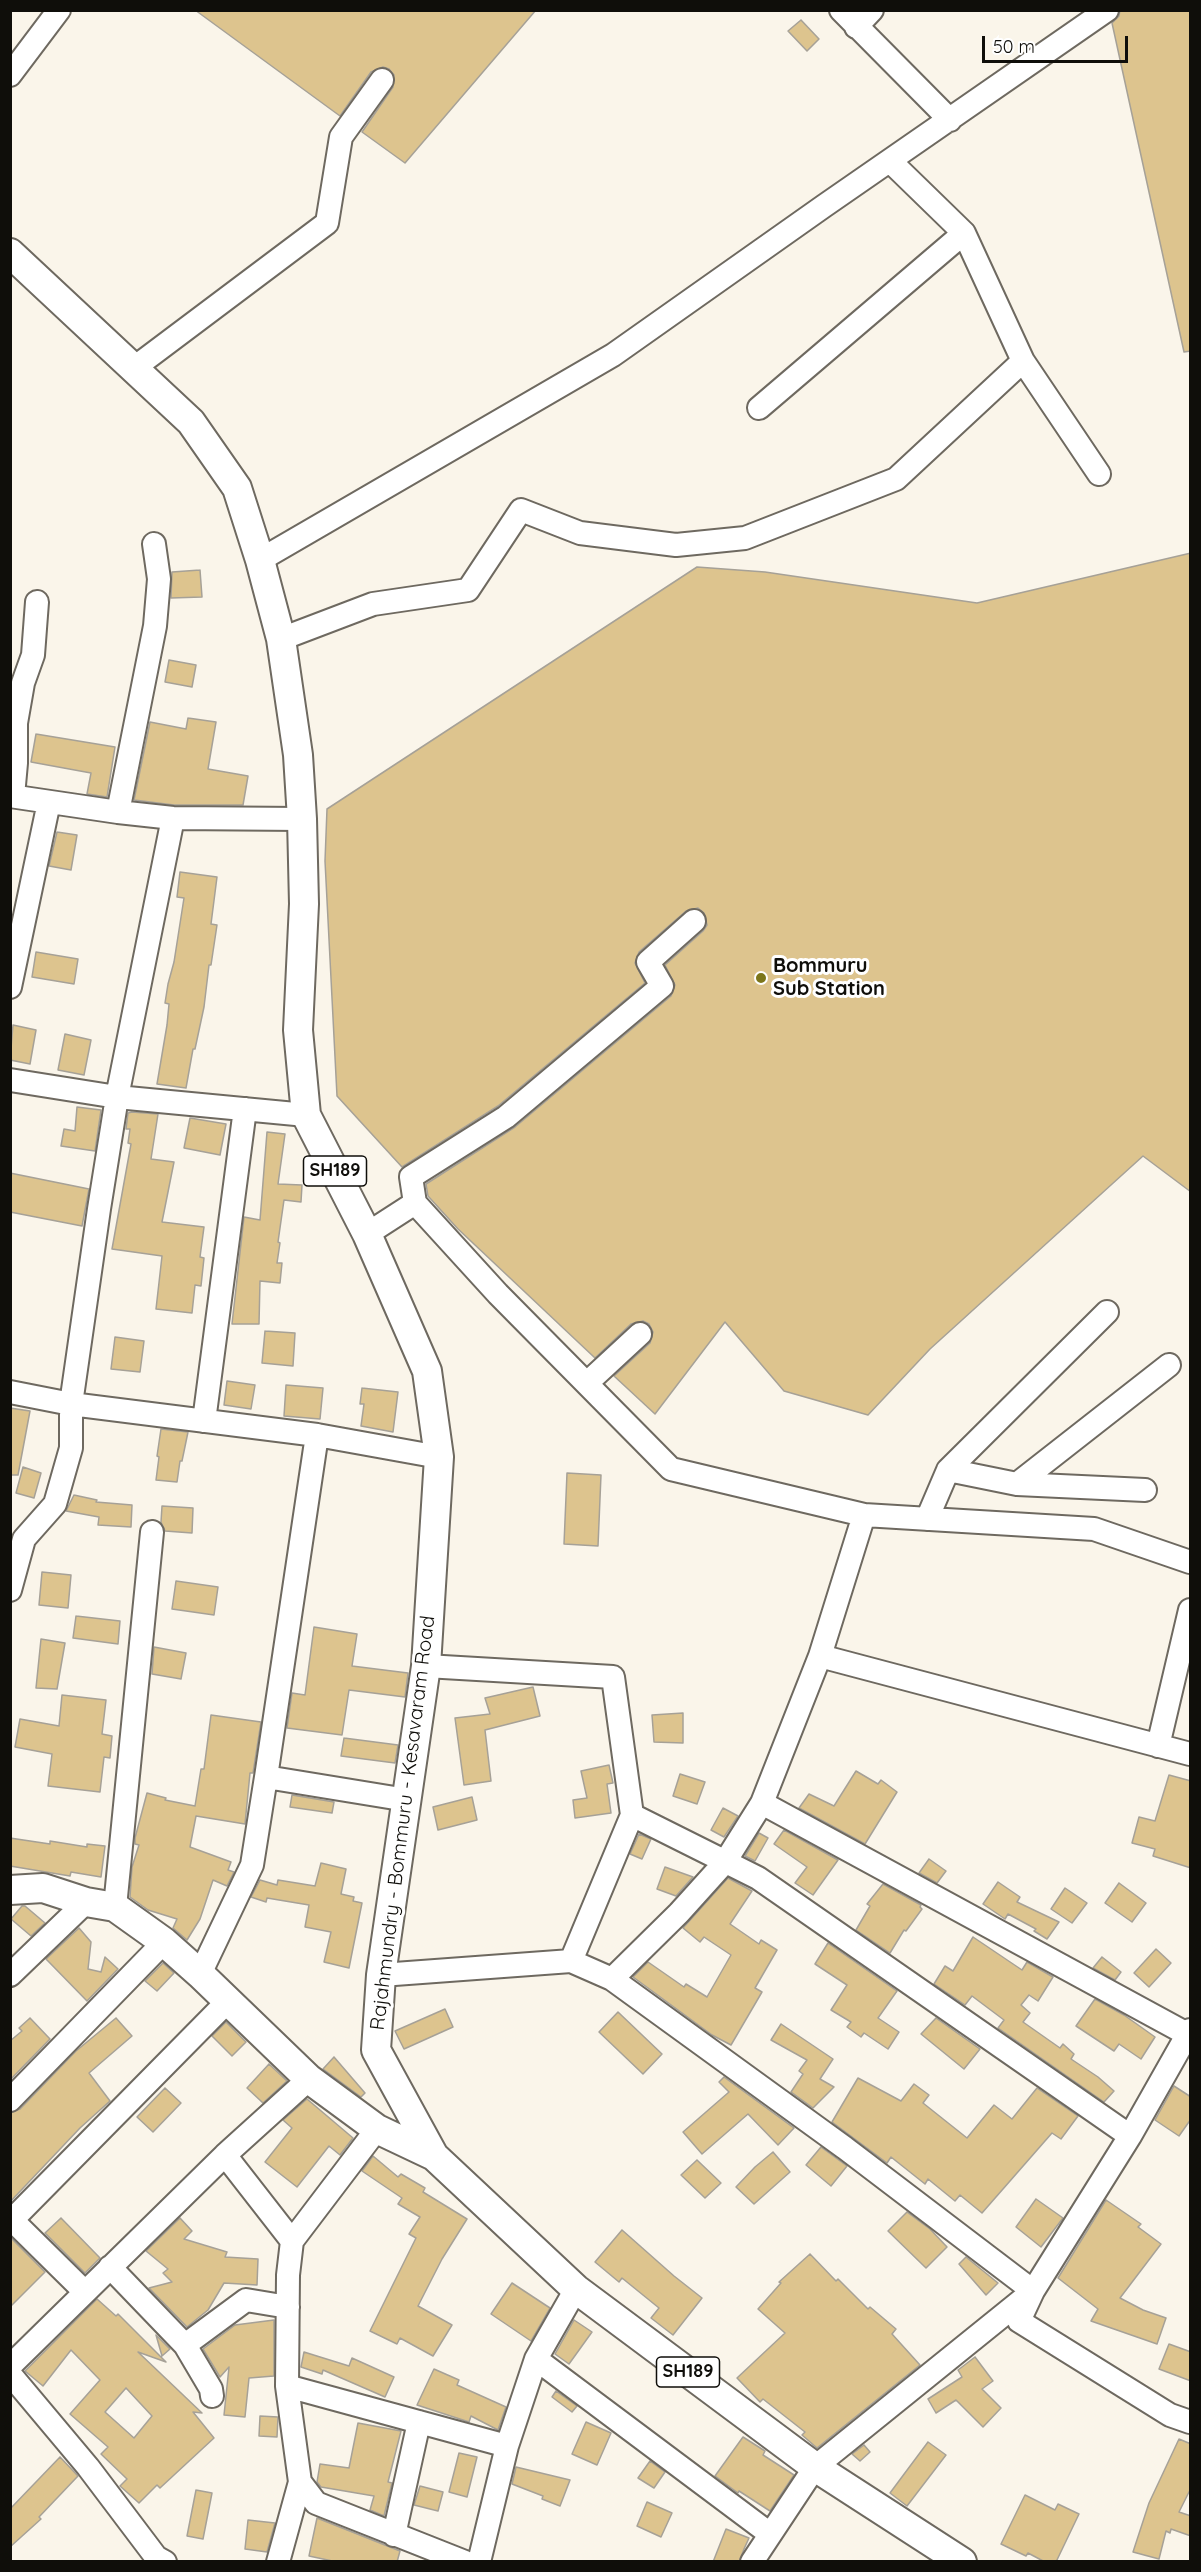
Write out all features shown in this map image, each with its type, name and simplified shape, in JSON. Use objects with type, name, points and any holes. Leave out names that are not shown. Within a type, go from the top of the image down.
[{"type":"main road","name":"Rajahmundry - Bommuru - Kesavaram Road","points":[[10,253],[191,422],[237,488],[260,560],[281,639],[298,755],[302,819],[304,904],[298,1030],[306,1115],[367,1234],[427,1371],[439,1457],[426,1666],[381,1976],[376,2050],[434,2156],[576,2289],[815,2467],[962,2562]]},
{"type":"main road","points":[[10,1890],[43,1888],[86,1902],[115,1907],[164,1942],[309,2079],[377,2129],[434,2156]]},
{"type":"street","points":[[10,75],[59,10]]},
{"type":"street","points":[[841,10],[950,120]]},
{"type":"street","points":[[856,27],[872,10]]},
{"type":"street","points":[[260,560],[614,355],[950,120],[1092,15]]},
{"type":"street","points":[[134,368],[327,223],[341,136],[382,80]]},
{"type":"street","points":[[890,161],[964,233],[1023,361],[1099,474]]},
{"type":"street","points":[[759,408],[964,233]]},
{"type":"street","points":[[281,639],[373,604],[468,590],[521,510],[580,533],[676,545],[745,538],[896,479],[1023,361]]},
{"type":"street","points":[[118,812],[155,626],[159,579],[154,544]]},
{"type":"street","points":[[37,602],[33,655],[23,683],[16,723],[16,764],[12,796],[173,818],[302,819]]},
{"type":"street","points":[[10,987],[49,802]]},
{"type":"street","points":[[10,1590],[24,1539],[55,1504],[71,1448],[71,1404],[117,1097],[173,818]]},
{"type":"street","points":[[694,921],[648,962],[662,986],[506,1117],[411,1177],[415,1203],[498,1294],[671,1469],[864,1515],[1094,1529],[1191,1562]]},
{"type":"street","points":[[10,1080],[117,1097],[306,1115]]},
{"type":"street","points":[[204,1421],[244,1109]]},
{"type":"street","points":[[367,1234],[415,1203]]},
{"type":"street","points":[[927,1519],[948,1470],[1107,1312]]},
{"type":"street","points":[[587,1383],[640,1334]]},
{"type":"street","points":[[1017,1484],[1169,1365]]},
{"type":"street","points":[[10,1392],[71,1404],[317,1435],[439,1457]]},
{"type":"street","points":[[200,1974],[252,1865],[317,1435]]},
{"type":"street","points":[[948,1470],[1017,1484],[1145,1490]]},
{"type":"street","points":[[612,1980],[679,1913],[725,1862],[762,1803],[820,1656],[864,1515]]},
{"type":"street","points":[[115,1907],[152,1532]]},
{"type":"street","points":[[1158,1746],[1191,1610]]},
{"type":"street","points":[[820,1656],[1191,1754]]},
{"type":"street","points":[[426,1666],[613,1677],[633,1815],[571,1961]]},
{"type":"street","points":[[266,1777],[407,1800]]},
{"type":"street","points":[[762,1803],[1189,2032],[1130,2136],[1033,2291],[1019,2321],[1170,2415],[1191,2422]]},
{"type":"street","points":[[633,1815],[758,1878],[1130,2136]]},
{"type":"street","points":[[10,1975],[86,1902]]},
{"type":"street","points":[[10,2100],[164,1942]]},
{"type":"street","points":[[381,1976],[571,1961],[612,1980],[845,2148],[1033,2291]]},
{"type":"street","points":[[84,2291],[11,2219],[228,2001]]},
{"type":"street","points":[[10,2367],[84,2291],[225,2155],[309,2079]]},
{"type":"street","points":[[279,2562],[300,2482],[287,2386],[292,2241],[377,2129]]},
{"type":"street","points":[[225,2155],[292,2241]]},
{"type":"street","points":[[110,2267],[185,2345],[211,2389],[212,2396]]},
{"type":"street","points":[[479,2562],[507,2446],[536,2359],[576,2289]]},
{"type":"street","points":[[752,2562],[815,2467],[1033,2291]]},
{"type":"street","points":[[185,2345],[246,2300],[288,2307]]},
{"type":"street","points":[[536,2359],[771,2534]]},
{"type":"street","points":[[10,2374],[88,2467],[156,2557],[165,2562]]},
{"type":"street","points":[[287,2386],[507,2446]]},
{"type":"street","points":[[394,2535],[419,2422]]},
{"type":"street","points":[[300,2482],[316,2503],[465,2562]]},
{"type":"building","points":[[195,10],[536,10],[405,163],[362,132],[393,87],[394,75],[389,69],[383,67],[371,72],[340,116]]},
{"type":"building","points":[[1120,10],[1191,10],[1191,351],[1184,352],[1112,23],[1119,16]]},
{"type":"building","points":[[801,20],[819,39],[807,51],[788,31]]},
{"type":"building","name":"Bommuru Sub Station","points":[[1191,553],[1191,1192],[1143,1156],[930,1349],[868,1415],[784,1391],[725,1322],[655,1414],[614,1376],[650,1343],[653,1332],[649,1324],[643,1321],[631,1324],[595,1358],[458,1229],[428,1196],[426,1184],[515,1127],[671,996],[675,985],[665,965],[703,931],[707,925],[704,913],[698,908],[686,911],[639,952],[635,963],[645,983],[498,1106],[402,1167],[337,1096],[325,861],[327,809],[697,567],[765,572],[977,603]]},
{"type":"building","points":[[200,570],[202,597],[171,598],[172,572]]},
{"type":"building","points":[[169,660],[196,665],[192,687],[165,682]]},
{"type":"building","points":[[188,718],[216,722],[208,769],[248,776],[243,805],[174,805],[134,800],[150,722],[186,729]]},
{"type":"building","points":[[36,734],[115,747],[107,797],[87,794],[91,773],[31,762]]},
{"type":"building","points":[[57,832],[77,835],[71,870],[49,866]]},
{"type":"building","points":[[180,872],[217,877],[211,924],[217,925],[204,1007],[186,1088],[157,1084],[167,1025],[169,1004],[165,1003],[184,898],[177,897]]},
{"type":"building","points":[[36,952],[78,959],[74,984],[32,977]]},
{"type":"building","points":[[13,1025],[36,1030],[30,1064],[10,1060]]},
{"type":"building","points":[[65,1034],[91,1040],[84,1075],[58,1070]]},
{"type":"building","points":[[77,1107],[101,1110],[95,1151],[61,1146],[64,1129],[75,1131]]},
{"type":"building","points":[[128,1113],[158,1114],[151,1159],[174,1162],[162,1222],[204,1227],[200,1257],[204,1258],[201,1286],[195,1285],[192,1313],[156,1309],[162,1256],[112,1249],[131,1144],[128,1143],[130,1129],[126,1129]]},
{"type":"building","points":[[190,1118],[226,1124],[220,1155],[184,1148]]},
{"type":"building","points":[[267,1132],[285,1134],[278,1184],[302,1185],[301,1202],[284,1200],[278,1242],[280,1243],[277,1263],[282,1263],[280,1283],[260,1281],[259,1324],[232,1324],[244,1217],[260,1220]]},
{"type":"building","points":[[10,1173],[89,1189],[82,1226],[10,1212]]},
{"type":"building","points":[[265,1331],[295,1333],[293,1366],[262,1363]]},
{"type":"building","points":[[115,1337],[144,1341],[140,1372],[111,1369]]},
{"type":"building","points":[[227,1381],[255,1385],[251,1409],[224,1405]]},
{"type":"building","points":[[286,1385],[323,1388],[320,1419],[284,1416]]},
{"type":"building","points":[[362,1388],[398,1392],[393,1432],[361,1426],[364,1404],[360,1404]]},
{"type":"building","points":[[10,1408],[30,1411],[18,1475],[10,1475]]},
{"type":"building","points":[[161,1429],[188,1432],[177,1482],[156,1480]]},
{"type":"building","points":[[23,1467],[41,1473],[34,1498],[16,1493]]},
{"type":"building","points":[[567,1473],[601,1475],[598,1546],[564,1544]]},
{"type":"building","points":[[74,1495],[97,1500],[96,1502],[132,1505],[131,1527],[98,1525],[99,1517],[66,1511]]},
{"type":"building","points":[[162,1506],[193,1508],[192,1533],[165,1531],[161,1522]]},
{"type":"building","points":[[42,1572],[71,1575],[68,1608],[39,1605]]},
{"type":"building","points":[[176,1581],[218,1587],[214,1615],[172,1609]]},
{"type":"building","points":[[76,1616],[120,1621],[118,1644],[73,1638]]},
{"type":"building","points":[[314,1627],[357,1634],[352,1666],[408,1673],[405,1697],[349,1690],[342,1735],[287,1728],[292,1693],[305,1695]]},
{"type":"building","points":[[41,1639],[65,1643],[57,1689],[36,1688]]},
{"type":"building","points":[[154,1647],[186,1653],[181,1679],[152,1674]]},
{"type":"building","points":[[533,1687],[540,1716],[485,1730],[491,1781],[464,1785],[455,1718],[490,1714],[485,1698]]},
{"type":"building","points":[[62,1695],[106,1700],[102,1734],[112,1736],[110,1758],[104,1757],[100,1792],[48,1786],[52,1754],[15,1747],[20,1719],[59,1726]]},
{"type":"building","points":[[683,1713],[683,1743],[654,1742],[652,1715]]},
{"type":"building","points":[[211,1715],[261,1722],[253,1773],[250,1773],[245,1824],[196,1816],[190,1847],[231,1862],[228,1870],[234,1872],[227,1886],[213,1880],[200,1919],[187,1940],[173,1928],[177,1919],[148,1910],[130,1897],[132,1867],[139,1845],[135,1844],[135,1838],[147,1793],[166,1798],[165,1800],[195,1806],[201,1769],[204,1769]]},
{"type":"building","points":[[344,1738],[398,1745],[395,1763],[341,1756]]},
{"type":"building","points":[[609,1765],[613,1783],[607,1784],[611,1813],[575,1818],[573,1800],[587,1798],[581,1771]]},
{"type":"building","points":[[856,1771],[878,1784],[881,1780],[897,1792],[865,1844],[799,1808],[809,1794],[834,1806]]},
{"type":"building","points":[[680,1774],[705,1782],[697,1804],[673,1796]]},
{"type":"building","points":[[1169,1775],[1191,1781],[1191,1868],[1153,1856],[1155,1849],[1132,1843],[1139,1817],[1155,1821]]},
{"type":"building","points":[[292,1795],[334,1802],[332,1813],[290,1807]]},
{"type":"building","points":[[472,1797],[477,1820],[438,1830],[433,1807]]},
{"type":"building","points":[[723,1808],[738,1816],[724,1837],[711,1830]]},
{"type":"building","points":[[784,1830],[838,1860],[813,1895],[795,1883],[807,1867],[774,1844]]},
{"type":"building","points":[[759,1833],[768,1838],[755,1861],[745,1856]]},
{"type":"building","points":[[639,1834],[651,1839],[642,1859],[630,1854]]},
{"type":"building","points":[[10,1838],[50,1844],[50,1841],[87,1847],[87,1844],[105,1846],[101,1877],[71,1872],[70,1876],[10,1866]]},
{"type":"building","points":[[929,1859],[946,1871],[937,1883],[919,1873]]},
{"type":"building","points":[[321,1863],[346,1869],[341,1894],[354,1897],[353,1901],[362,1903],[349,1968],[324,1962],[331,1932],[305,1927],[309,1905],[267,1898],[266,1902],[251,1897],[260,1880],[277,1885],[278,1880],[315,1886]]},
{"type":"building","points":[[665,1867],[693,1877],[676,1896],[657,1889]]},
{"type":"building","points":[[728,1878],[752,1891],[730,1924],[759,1944],[761,1940],[777,1950],[755,1988],[762,1992],[731,2045],[712,2035],[633,1977],[648,1962],[684,1987],[686,1984],[707,1997],[731,1955],[704,1937],[700,1942],[683,1928]]},
{"type":"building","points":[[998,1882],[1020,1897],[1017,1902],[1059,1922],[1047,1939],[1034,1931],[1036,1929],[1008,1914],[1005,1919],[983,1904]]},
{"type":"building","points":[[1119,1883],[1146,1903],[1132,1922],[1105,1903]]},
{"type":"building","points":[[883,1884],[921,1905],[922,1909],[906,1931],[904,1930],[890,1953],[856,1930],[870,1906],[867,1904]]},
{"type":"building","points":[[1065,1888],[1087,1903],[1072,1923],[1051,1909]]},
{"type":"building","points":[[22,1906],[45,1923],[31,1936],[11,1919]]},
{"type":"building","points":[[79,1928],[91,1942],[88,1969],[101,1972],[105,1957],[118,1969],[87,2001],[46,1959]]},
{"type":"building","points":[[973,1937],[1022,1970],[1027,1962],[1053,1977],[1038,2001],[1029,1995],[1021,2005],[1030,2013],[1023,2022],[1060,2048],[1063,2044],[1074,2054],[1071,2059],[1114,2091],[1104,2102],[998,2028],[1004,2020],[972,1996],[965,2005],[934,1984],[945,1966],[953,1971]]},
{"type":"building","points":[[828,1943],[897,1991],[878,2018],[899,2032],[888,2049],[864,2033],[861,2037],[847,2027],[851,2022],[831,2010],[847,1985],[815,1964]]},
{"type":"building","points":[[1156,1949],[1171,1963],[1149,1987],[1134,1973]]},
{"type":"building","points":[[1102,1957],[1121,1972],[1115,1980],[1093,1968]]},
{"type":"building","points":[[163,1963],[174,1973],[157,1991],[145,1981]]},
{"type":"building","points":[[1095,1999],[1124,2015],[1155,2037],[1141,2059],[1119,2044],[1114,2051],[1076,2026]]},
{"type":"building","points":[[445,2009],[453,2027],[404,2049],[395,2031]]},
{"type":"building","points":[[618,2012],[662,2054],[643,2074],[599,2032]]},
{"type":"building","points":[[30,2018],[50,2039],[10,2080],[10,2041],[22,2031],[19,2028]]},
{"type":"building","points":[[116,2018],[132,2036],[89,2073],[110,2101],[80,2128],[10,2202],[10,2113],[20,2109],[76,2051]]},
{"type":"building","points":[[936,2018],[980,2049],[964,2069],[921,2034]]},
{"type":"building","points":[[226,2022],[246,2042],[232,2056],[212,2036]]},
{"type":"building","points":[[781,2024],[833,2059],[820,2079],[834,2087],[813,2108],[791,2092],[803,2074],[799,2071],[807,2060],[771,2040]]},
{"type":"building","points":[[334,2057],[365,2093],[361,2097],[323,2069]]},
{"type":"building","points":[[269,2064],[287,2081],[263,2103],[247,2088]]},
{"type":"building","points":[[724,2077],[794,2128],[778,2145],[748,2114],[702,2154],[683,2132],[729,2092],[719,2082]]},
{"type":"building","points":[[858,2078],[901,2101],[914,2084],[929,2095],[923,2103],[967,2138],[994,2105],[1012,2119],[1037,2088],[1078,2116],[1061,2139],[1052,2133],[982,2213],[960,2195],[955,2201],[928,2179],[925,2184],[891,2157],[887,2163],[832,2122]]},
{"type":"building","points":[[1174,2086],[1191,2097],[1191,2119],[1179,2136],[1155,2120]]},
{"type":"building","points":[[165,2088],[181,2103],[153,2132],[137,2117]]},
{"type":"building","points":[[307,2099],[353,2138],[340,2155],[329,2146],[297,2187],[265,2162],[292,2128],[283,2120]]},
{"type":"building","points":[[821,2147],[847,2166],[831,2186],[806,2165]]},
{"type":"building","points":[[773,2152],[790,2172],[754,2204],[736,2187]]},
{"type":"building","points":[[373,2156],[398,2177],[401,2174],[425,2188],[423,2192],[467,2219],[442,2259],[418,2306],[452,2325],[433,2356],[400,2338],[397,2344],[370,2331],[416,2238],[409,2234],[420,2217],[398,2204],[402,2198],[362,2171]]},
{"type":"building","points":[[697,2160],[721,2183],[705,2198],[681,2175]]},
{"type":"building","points":[[1036,2199],[1063,2218],[1041,2247],[1016,2227]]},
{"type":"building","points":[[1106,2200],[1141,2224],[1138,2227],[1161,2244],[1120,2298],[1143,2310],[1166,2318],[1157,2344],[1091,2321],[1098,2309],[1058,2278]]},
{"type":"building","points":[[907,2212],[930,2229],[947,2247],[926,2268],[888,2231]]},
{"type":"building","points":[[61,2218],[100,2258],[85,2273],[45,2233]]},
{"type":"building","points":[[180,2218],[192,2231],[184,2239],[227,2252],[225,2257],[258,2259],[257,2285],[224,2283],[208,2310],[187,2327],[149,2288],[172,2282],[163,2273],[168,2269],[146,2251]]},
{"type":"building","points":[[622,2230],[702,2298],[673,2335],[651,2318],[659,2308],[622,2278],[619,2282],[595,2262]]},
{"type":"building","points":[[10,2237],[45,2272],[10,2307]]},
{"type":"building","points":[[810,2254],[868,2309],[870,2307],[896,2329],[892,2334],[920,2365],[817,2448],[802,2435],[805,2432],[763,2399],[760,2402],[737,2378],[785,2333],[758,2309],[781,2283],[779,2282]]},
{"type":"building","points":[[966,2257],[998,2283],[986,2295],[959,2264]]},
{"type":"building","points":[[512,2283],[550,2308],[531,2341],[491,2314]]},
{"type":"building","points":[[97,2299],[116,2316],[118,2314],[166,2362],[138,2352],[202,2413],[193,2412],[214,2438],[160,2488],[157,2485],[139,2503],[120,2486],[127,2479],[101,2454],[108,2447],[70,2414],[100,2380],[71,2350],[43,2386],[25,2371]],"holes":[[[126,2388],[152,2416],[134,2438],[105,2412]]]},
{"type":"building","points":[[274,2320],[274,2376],[249,2378],[245,2417],[224,2415],[229,2367],[220,2377],[203,2349],[235,2325]]},
{"type":"building","points":[[574,2320],[592,2332],[569,2364],[555,2354]]},
{"type":"building","points":[[156,2335],[170,2349],[162,2356]]},
{"type":"building","points":[[1169,2344],[1191,2352],[1191,2381],[1159,2369]]},
{"type":"building","points":[[304,2352],[349,2366],[352,2358],[394,2377],[385,2397],[323,2370],[322,2374],[301,2367]]},
{"type":"building","points":[[975,2357],[993,2381],[982,2389],[1001,2408],[983,2427],[956,2400],[936,2413],[928,2399],[962,2377],[958,2370]]},
{"type":"building","points":[[434,2369],[459,2380],[457,2385],[506,2407],[498,2430],[471,2416],[469,2422],[417,2405]]},
{"type":"building","points":[[556,2391],[577,2406],[572,2412],[552,2397]]},
{"type":"building","points":[[260,2416],[278,2417],[277,2437],[259,2436]]},
{"type":"building","points":[[586,2422],[611,2433],[597,2465],[572,2454]]},
{"type":"building","points":[[358,2423],[401,2431],[388,2482],[392,2483],[384,2516],[370,2510],[374,2496],[321,2487],[317,2482],[320,2464],[349,2468]]},
{"type":"building","points":[[743,2437],[765,2451],[763,2455],[794,2475],[770,2511],[739,2491],[738,2493],[715,2476]]},
{"type":"building","points":[[1179,2439],[1191,2444],[1191,2488],[1179,2512],[1191,2516],[1191,2536],[1171,2529],[1170,2533],[1166,2531],[1159,2559],[1133,2552],[1149,2503]]},
{"type":"building","points":[[928,2442],[946,2455],[907,2506],[890,2493]]},
{"type":"building","points":[[864,2445],[870,2452],[860,2461],[852,2454]]},
{"type":"building","points":[[459,2453],[477,2457],[467,2497],[449,2492]]},
{"type":"building","points":[[60,2457],[78,2476],[39,2517],[41,2519],[10,2547],[10,2509]]},
{"type":"building","points":[[650,2461],[665,2472],[654,2488],[638,2478]]},
{"type":"building","points":[[516,2467],[570,2480],[560,2506],[542,2499],[543,2496],[512,2484]]},
{"type":"building","points":[[420,2486],[443,2492],[438,2511],[414,2505]]},
{"type":"building","points":[[196,2490],[212,2493],[203,2539],[187,2536]]},
{"type":"building","points":[[1025,2495],[1055,2510],[1058,2504],[1079,2514],[1056,2562],[1045,2562],[1028,2553],[1026,2556],[1001,2544]]},
{"type":"building","points":[[647,2502],[672,2513],[661,2537],[637,2526]]},
{"type":"building","points":[[317,2518],[400,2551],[397,2562],[337,2562],[309,2556]]},
{"type":"building","points":[[248,2520],[275,2523],[267,2552],[245,2549]]},
{"type":"building","points":[[726,2529],[749,2538],[739,2562],[713,2562]]},
{"type":"place","name":"Bommuru Sub Station","points":[[761,978]]}]
